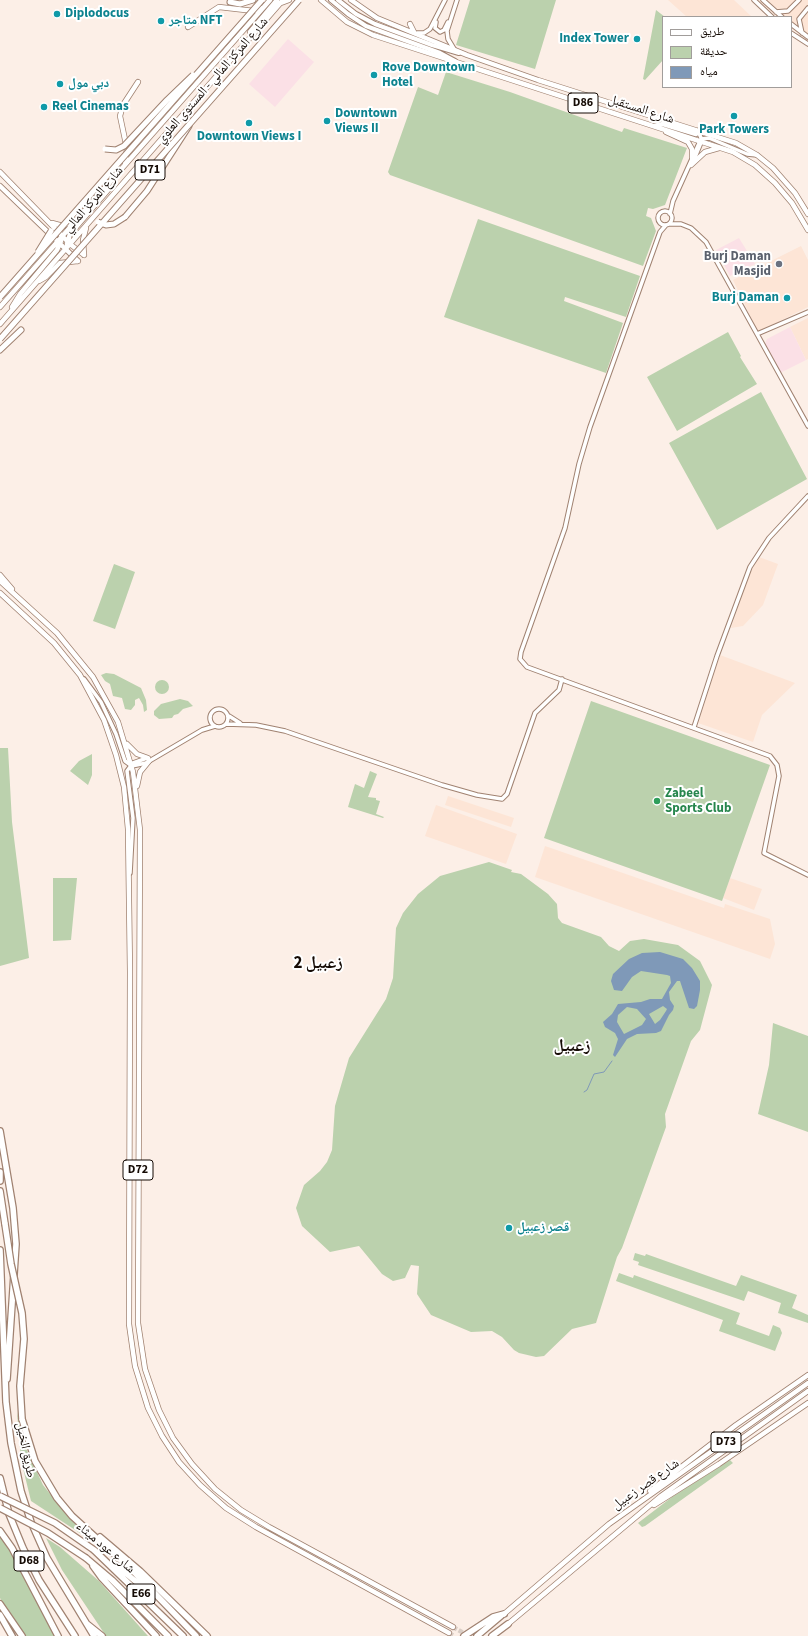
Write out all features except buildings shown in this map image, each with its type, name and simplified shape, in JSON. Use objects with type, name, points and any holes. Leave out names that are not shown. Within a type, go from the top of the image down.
[{"type":"highway","points":[[230,2],[240,4],[252,0]]},
{"type":"highway","name":"شارع المركز المالي - المستوى العلوي","points":[[0,297],[262,0]]},
{"type":"highway","name":"شارع المركز المالي - المستوى العلوي","points":[[0,339],[299,0]]},
{"type":"highway","points":[[105,149],[116,150],[124,146],[171,95],[205,66]]},
{"type":"highway","points":[[98,222],[111,225],[126,217],[147,191],[189,126]]},
{"type":"highway","points":[[38,255],[51,231]]},
{"type":"highway","points":[[0,350],[21,330]]},
{"type":"highway","points":[[0,1131],[13,1208],[16,1248],[10,1352],[5,1391]]},
{"type":"highway","points":[[0,1172],[0,1181]]},
{"type":"highway","points":[[0,1191],[23,1317],[23,1348],[20,1386],[22,1419],[28,1445],[42,1476],[62,1505],[84,1528],[136,1574],[196,1636]]},
{"type":"highway","name":"طريق الخيل","points":[[0,1250],[5,1391],[11,1443],[27,1512],[47,1558],[94,1636]]},
{"type":"highway","name":"D68","points":[[0,1478],[9,1514],[26,1554],[39,1580],[75,1636]]},
{"type":"highway","name":"شارع عود ميثاء","points":[[0,1496],[55,1523],[96,1552],[183,1636]]},
{"type":"highway","name":"شارع عود ميثاء","points":[[0,1508],[48,1533],[86,1558],[112,1580],[168,1636]]},
{"type":"highway","points":[[84,1528],[113,1547],[140,1571],[206,1636]]},
{"type":"highway","points":[[0,1531],[12,1548],[58,1636]]},
{"type":"highway","points":[[96,1552],[137,1582],[185,1624]]},
{"type":"highway","points":[[91,1562],[101,1577],[156,1636]]},
{"type":"highway","points":[[0,1604],[22,1636]]},
{"type":"highway","points":[[464,1636],[493,1617],[504,1614]]},
{"type":"highway","points":[[477,1636],[504,1614]]},
{"type":"highway","points":[[0,1615],[12,1636]]},
{"type":"highway","points":[[86,1624],[94,1628],[102,1636]]},
{"type":"highway","points":[[492,1636],[508,1624]]},
{"type":"highway","points":[[499,1636],[508,1624]]},
{"type":"main road","name":"شارع المركز المالي","points":[[62,236],[270,0]]},
{"type":"main road","points":[[280,1],[289,0]]},
{"type":"main road","points":[[317,0],[323,2],[346,22],[367,33],[458,62]]},
{"type":"main road","name":"شارع المستقبل","points":[[331,0],[366,26],[440,53],[458,62],[654,126],[701,140],[711,141],[748,160],[769,176],[792,203],[808,230]]},
{"type":"main road","name":"شارع المستقبل","points":[[338,0],[356,14],[375,24],[436,47],[467,55],[538,80],[736,143],[757,155],[789,186],[808,214]]},
{"type":"main road","points":[[351,0],[377,18],[454,48],[467,55]]},
{"type":"main road","name":"شارع المركز المالي","points":[[0,324],[69,243],[89,224],[280,1]]},
{"type":"main road","points":[[188,27],[216,8],[226,6],[254,11],[265,6]]},
{"type":"main road","points":[[410,24],[415,32]]},
{"type":"main road","points":[[124,167],[127,149],[120,116],[123,105],[138,82]]},
{"type":"main road","points":[[667,115],[668,118],[678,124]]},
{"type":"main road","points":[[654,126],[662,124],[696,134],[696,130]]},
{"type":"main road","points":[[654,126],[686,141],[692,149],[692,158]]},
{"type":"main road","points":[[691,165],[705,152],[715,149],[725,149]]},
{"type":"main road","points":[[0,172],[69,243],[84,255],[83,237],[89,224]]},
{"type":"main road","points":[[69,243],[70,234],[114,182],[118,173]]},
{"type":"main road","points":[[0,186],[44,228],[58,244],[66,248],[78,261],[60,263],[46,277],[37,281]]},
{"type":"main road","points":[[789,186],[797,187]]},
{"type":"main road","points":[[48,221],[63,226],[79,217]]},
{"type":"main road","points":[[44,228],[49,242],[44,257]]},
{"type":"main road","points":[[70,234],[71,237],[76,238]]},
{"type":"main road","points":[[10,312],[20,294],[58,244],[62,236]]},
{"type":"main road","name":"شارع المركز المالي","points":[[0,307],[44,257],[58,244]]},
{"type":"main road","points":[[0,574],[15,594]]},
{"type":"main road","name":"D72","points":[[0,581],[58,633],[83,663],[105,696],[125,740],[131,765],[136,792],[140,840],[138,1314],[143,1361],[154,1398],[168,1429],[186,1456],[207,1481],[232,1503],[269,1527],[453,1627]]},
{"type":"main road","name":"D72","points":[[0,592],[54,643],[80,675],[104,720],[121,772],[127,814],[129,878],[129,1324],[135,1366],[148,1408],[162,1436],[179,1462],[200,1485],[226,1508],[256,1527],[449,1633]]},
{"type":"main road","points":[[0,596],[9,600]]},
{"type":"main road","points":[[125,740],[137,754],[149,760],[140,772],[136,792]]},
{"type":"main road","points":[[644,1499],[652,1490],[736,1424],[808,1375]]},
{"type":"main road","name":"شارع قصر زعبيل","points":[[504,1614],[571,1556],[644,1499],[808,1383]]},
{"type":"main road","name":"شارع قصر زعبيل","points":[[508,1624],[661,1496],[808,1391]]},
{"type":"main road","points":[[650,1506],[660,1502],[719,1464],[808,1403]]},
{"type":"street","points":[[445,0],[435,26],[438,31],[444,30],[451,18]]},
{"type":"street","points":[[454,48],[447,34],[457,0]]},
{"type":"street","points":[[754,0],[771,16]]},
{"type":"street","points":[[763,0],[781,16]]},
{"type":"street","points":[[776,12],[788,11],[799,0]]},
{"type":"street","points":[[802,33],[799,20],[808,8]]},
{"type":"street","points":[[415,32],[424,32],[430,29],[439,14]]},
{"type":"street","points":[[792,25],[808,37]]},
{"type":"street","points":[[792,34],[808,44]]},
{"type":"street","points":[[686,173],[691,165],[701,140],[696,130]]},
{"type":"street","points":[[701,140],[673,201],[665,211],[658,216],[660,222],[660,232],[588,433],[564,528],[520,655],[521,661],[527,667],[767,754],[775,761],[779,776],[764,853],[808,875]]},
{"type":"street","points":[[711,141],[747,154],[757,155]]},
{"type":"street","points":[[660,232],[667,224],[671,215],[673,201]]},
{"type":"street","points":[[665,211],[681,224],[695,230],[706,242],[808,426]]},
{"type":"street","points":[[660,222],[667,224],[681,224]]},
{"type":"street","points":[[757,334],[808,312]]},
{"type":"street","points":[[694,727],[717,656],[750,567],[769,538],[808,496]]},
{"type":"street","points":[[80,675],[101,702],[116,734],[125,760],[131,765]]},
{"type":"street","points":[[129,878],[132,865],[133,835],[132,806],[127,773],[131,765],[156,757],[202,730],[214,726],[222,727],[226,724],[243,724],[285,731],[453,789],[484,797],[502,799],[507,794],[535,713],[557,691],[562,679]]},
{"type":"street","points":[[202,730],[210,720],[211,712],[218,708],[224,709],[229,716],[243,724]]},
{"type":"street","points":[[226,724],[229,716]]},
{"type":"street","points":[[210,720],[214,726]]},
{"type":"shaded area","points":[[668,0],[734,0],[751,16],[686,16]]},
{"type":"shaded area","points":[[758,0],[808,0],[808,41],[792,29],[792,16],[776,16]]},
{"type":"shaded area","points":[[288,39],[314,62],[275,107],[249,84]]},
{"type":"shaded area","points":[[739,238],[755,264],[730,276],[716,250]]},
{"type":"shaded area","points":[[801,246],[808,260],[808,307],[758,332],[733,280]]},
{"type":"shaded area","points":[[808,318],[808,359],[806,360],[790,327]]},
{"type":"shaded area","points":[[790,327],[806,360],[780,373],[765,344],[767,339]]},
{"type":"shaded area","points":[[759,557],[778,564],[763,605],[743,626],[731,628],[748,577]]},
{"type":"shaded area","points":[[720,655],[795,683],[762,715],[753,742],[698,723]]},
{"type":"shaded area","points":[[448,796],[514,818],[511,827],[445,805]]},
{"type":"shaded area","points":[[436,805],[517,834],[506,864],[425,836]]},
{"type":"shaded area","points":[[545,846],[724,908],[725,904],[770,919],[775,944],[770,959],[535,877]]},
{"type":"shaded area","points":[[730,878],[762,889],[754,910],[723,898]]},
{"type":"green space","points":[[470,0],[556,0],[535,69],[456,45]]},
{"type":"green space","points":[[656,10],[664,16],[662,16],[662,61],[645,80],[643,79]]},
{"type":"green space","points":[[446,72],[510,92],[622,132],[624,128],[687,148],[665,205],[653,209],[648,208],[646,216],[651,218],[656,231],[643,266],[390,175],[388,172],[418,87],[438,95]]},
{"type":"green space","points":[[478,219],[640,276],[626,317],[565,297],[564,301],[623,323],[606,373],[444,317]]},
{"type":"green space","points":[[728,332],[741,356],[740,357],[757,384],[677,431],[647,377]]},
{"type":"green space","points":[[761,392],[807,479],[717,530],[669,443]]},
{"type":"green space","points":[[114,564],[135,572],[115,629],[93,621]]},
{"type":"green space","points":[[106,673],[114,674],[141,688],[146,700],[147,710],[144,712],[143,705],[139,698],[135,700],[135,705],[131,710],[125,709],[122,698],[113,696],[110,684],[105,681],[101,675]]},
{"type":"green space","points":[[162,680],[167,682],[169,687],[167,692],[162,694],[157,692],[155,687],[157,682]]},
{"type":"green space","points":[[180,699],[188,701],[193,706],[183,709],[172,718],[159,719],[154,715],[154,711],[161,704]]},
{"type":"green space","name":"Zabeel Sports Club","points":[[591,701],[770,765],[722,901],[544,838]]},
{"type":"green space","points":[[0,748],[8,748],[12,822],[29,958],[0,966]]},
{"type":"green space","points":[[92,754],[92,775],[88,785],[70,771],[79,761]]},
{"type":"green space","points":[[370,771],[377,774],[368,797],[376,798],[376,800],[380,801],[376,814],[384,817],[383,818],[348,807],[355,784],[364,788]]},
{"type":"green space","points":[[489,862],[512,870],[511,872],[521,874],[548,894],[557,904],[558,918],[562,923],[601,937],[609,946],[619,951],[630,941],[644,939],[678,945],[700,961],[712,985],[700,1030],[691,1041],[665,1114],[666,1127],[622,1248],[617,1257],[596,1323],[572,1329],[544,1356],[536,1357],[519,1353],[514,1350],[502,1337],[492,1331],[471,1332],[431,1315],[417,1294],[419,1266],[411,1265],[405,1278],[393,1281],[382,1274],[359,1246],[330,1252],[302,1226],[296,1208],[304,1185],[320,1171],[327,1162],[332,1150],[335,1106],[349,1058],[386,999],[393,978],[396,928],[403,913],[418,894],[440,876]]},
{"type":"green space","points":[[53,878],[77,878],[71,940],[53,941]]},
{"type":"green space","points":[[773,1023],[808,1036],[808,1132],[758,1114],[769,1065]]},
{"type":"green space","points":[[635,1253],[645,1256],[646,1254],[736,1286],[741,1275],[797,1295],[792,1308],[808,1315],[808,1323],[778,1313],[781,1303],[748,1291],[744,1301],[638,1265],[639,1262],[633,1260]]},
{"type":"green space","points":[[619,1273],[633,1278],[634,1275],[740,1313],[736,1324],[769,1336],[773,1325],[780,1328],[782,1333],[775,1351],[719,1331],[723,1320],[616,1281]]},
{"type":"green space","points":[[17,1412],[25,1446],[43,1485],[71,1520],[95,1543],[31,1501],[21,1460]]},
{"type":"green space","points":[[730,1460],[733,1463],[645,1526],[642,1527],[638,1523],[672,1497]]},
{"type":"green space","points":[[0,1535],[9,1547],[55,1636],[26,1636],[9,1615],[0,1598]]},
{"type":"green space","points":[[46,1538],[60,1547],[99,1581],[148,1636],[106,1636],[62,1570]]},
{"type":"water","points":[[660,952],[683,959],[692,968],[700,981],[697,1006],[694,1009],[689,1008],[680,981],[677,981],[669,992],[670,1000],[674,1006],[673,1010],[661,1031],[656,1033],[637,1034],[627,1039],[615,1057],[613,1055],[618,1039],[615,1033],[605,1027],[603,1022],[612,1014],[618,1004],[641,1002],[650,999],[662,999],[671,983],[670,976],[641,971],[632,977],[622,991],[614,990],[611,981],[613,974],[629,959],[642,953]],"holes":[[[663,1006],[667,1009],[660,1020],[655,1024],[649,1014]],[[627,1007],[637,1009],[646,1019],[642,1025],[624,1034],[617,1022],[618,1015]]]},
{"type":"waterway","points":[[584,1092],[587,1090],[594,1074],[604,1072],[612,1061]]},
{"type":"tunnel","points":[[453,1627],[469,1636]]},
{"type":"tunnel","points":[[449,1633],[454,1636]]},
{"type":"place","name":"Diplodocus","points":[[57,14]]},
{"type":"place","name":"متاجر NFT","points":[[161,21]]},
{"type":"place","name":"Index Tower","points":[[637,39]]},
{"type":"place","name":"Rove Downtown Hotel","points":[[374,75]]},
{"type":"place","name":"دبي مول","points":[[60,84]]},
{"type":"place","name":"Reel Cinemas","points":[[44,107]]},
{"type":"place","name":"Park Towers","points":[[734,116]]},
{"type":"place","name":"Downtown Views II","points":[[327,121]]},
{"type":"place","name":"Downtown Views I","points":[[249,123]]},
{"type":"place","name":"Burj Daman Masjid","points":[[779,264]]},
{"type":"place","name":"Burj Daman","points":[[787,298]]},
{"type":"place","name":"Zabeel Sports Club","points":[[657,801]]},
{"type":"place","name":"قصر زعبيل","points":[[509,1228]]},
{"type":"district","name":"زعبيل 2","points":[[318,964]]},
{"type":"district","name":"زعبيل","points":[[572,1047]]}]
